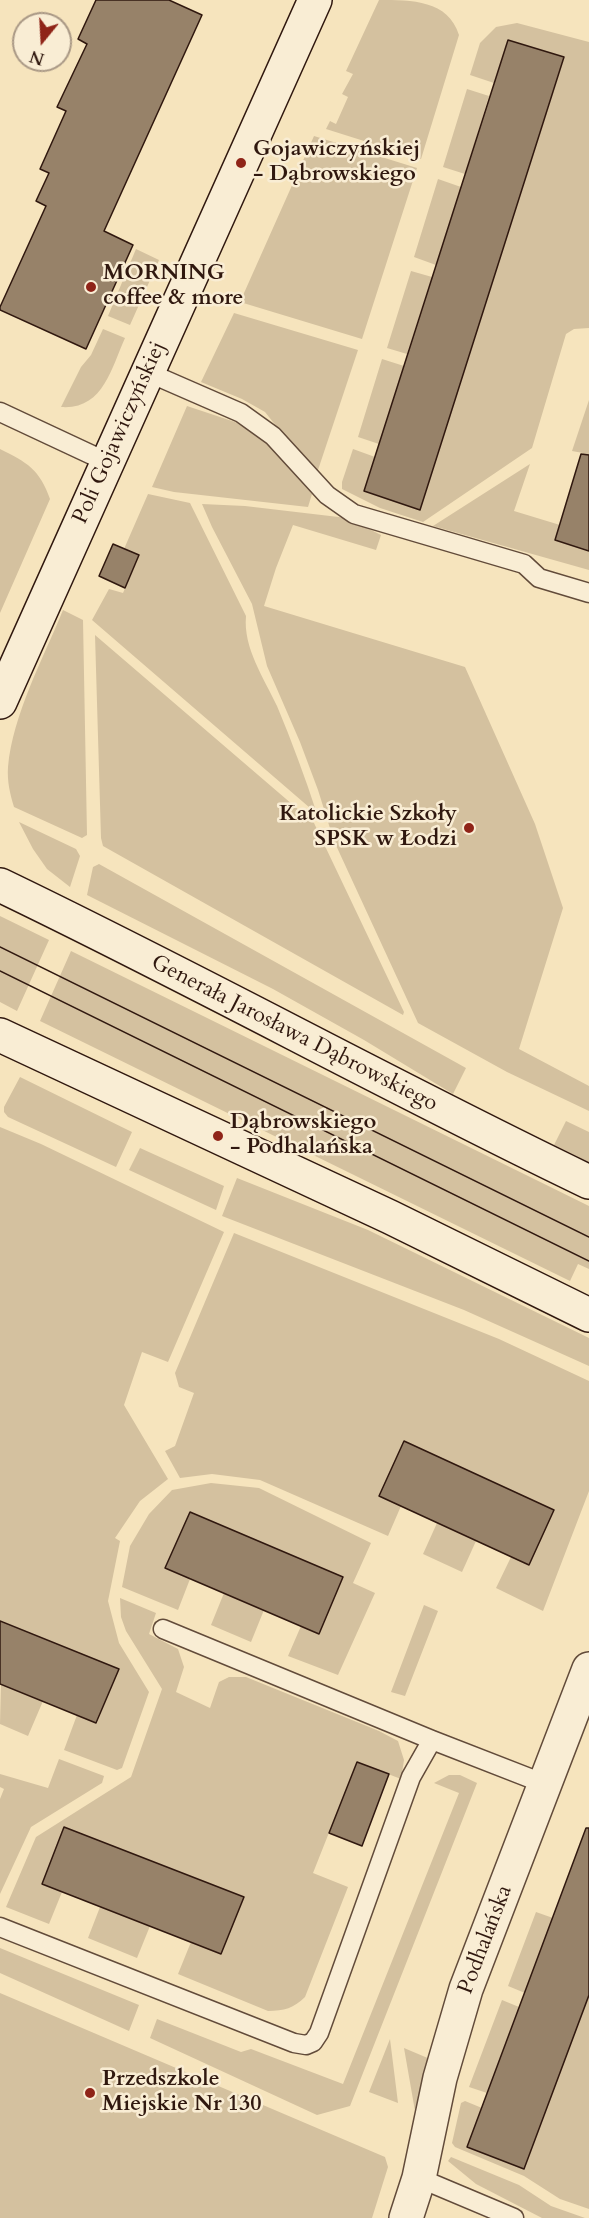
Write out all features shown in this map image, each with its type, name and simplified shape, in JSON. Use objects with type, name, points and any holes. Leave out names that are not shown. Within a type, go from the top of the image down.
[{"type":"street","name":"Poli Gojawiczyńskiej","points":[[0,702],[315,0]]},
{"type":"street","name":"Generała Jarosława Dąbrowskiego","points":[[0,885],[69,918],[476,1128],[589,1182]]},
{"type":"street","points":[[0,1035],[390,1216],[589,1315]]},
{"type":"street","name":"Podhalańska","points":[[406,2218],[419,2178],[440,2078],[466,1989],[589,1669]]},
{"type":"lane","points":[[147,372],[241,413],[273,436],[327,495],[354,513],[524,564],[539,578],[589,593]]},
{"type":"lane","points":[[0,412],[107,462]]},
{"type":"lane","points":[[163,1629],[545,1784]]},
{"type":"lane","points":[[0,1927],[294,2043],[306,2045],[313,2042],[319,2033],[411,1778],[432,1740]]},
{"type":"lane","points":[[419,2178],[514,2218]]},
{"type":"shaded area","points":[[379,0],[427,4],[446,15],[454,23],[459,35],[421,159],[326,129],[330,121],[336,124],[348,97],[342,94],[353,74],[346,71]]},
{"type":"shaded area","points":[[517,23],[589,42],[589,328],[574,329],[566,334],[532,448],[423,522],[380,508],[342,489],[342,482],[353,449],[375,457],[364,491],[420,509],[564,58],[508,40],[494,83],[470,75],[480,43],[496,27]]},
{"type":"shaded area","points":[[467,89],[489,96],[465,174],[443,167]]},
{"type":"shaded area","points":[[314,136],[417,168],[362,339],[240,302]]},
{"type":"shaded area","points":[[438,179],[461,187],[436,265],[414,257]]},
{"type":"shaded area","points":[[136,249],[159,260],[130,325],[108,316]]},
{"type":"shaded area","points":[[411,271],[432,277],[407,354],[387,348]]},
{"type":"shaded area","points":[[234,313],[358,350],[316,476],[265,412],[242,399],[201,382]]},
{"type":"shaded area","points":[[103,329],[125,338],[110,374],[96,395],[87,402],[61,407],[81,367],[91,355]]},
{"type":"shaded area","points":[[382,359],[404,366],[379,444],[358,437]]},
{"type":"shaded area","points":[[589,400],[589,486],[573,481],[583,453],[572,451]]},
{"type":"shaded area","points":[[187,406],[235,422],[263,439],[312,494],[308,507],[174,492],[152,487]]},
{"type":"shaded area","points":[[0,449],[18,458],[37,474],[50,499],[0,613]]},
{"type":"shaded area","points":[[530,464],[514,511],[560,525],[555,540],[589,551],[589,570],[433,526]]},
{"type":"shaded area","points":[[148,494],[190,503],[246,616],[251,651],[283,719],[317,814],[92,620],[109,589],[123,593],[139,556],[124,549]]},
{"type":"shaded area","points":[[202,504],[245,506],[347,518],[381,535],[376,550],[293,525],[264,606],[465,667],[535,824],[563,908],[519,1049],[589,1086],[589,1111],[507,1072],[418,1023],[334,841],[300,742],[267,666],[252,604]]},
{"type":"shaded area","points":[[63,610],[83,620],[87,835],[82,838],[14,807],[8,777],[11,747],[22,707]]},
{"type":"shaded area","points":[[95,635],[314,823],[404,1012],[403,1015],[103,846]]},
{"type":"shaded area","points":[[19,822],[76,849],[80,856],[70,887],[47,869]]},
{"type":"shaded area","points":[[99,864],[466,1068],[453,1094],[273,989],[87,895],[93,867]]},
{"type":"shaded area","points":[[0,916],[49,940],[17,1011],[0,1002]]},
{"type":"shaded area","points":[[71,951],[589,1206],[589,1269],[578,1264],[570,1281],[40,1021]]},
{"type":"shaded area","points":[[20,1077],[132,1132],[116,1167],[8,1117],[4,1112],[4,1107]]},
{"type":"shaded area","points":[[566,1121],[589,1132],[589,1162],[554,1145]]},
{"type":"shaded area","points":[[0,1127],[41,1144],[224,1232],[168,1362],[142,1352],[124,1405],[168,1479],[140,1501],[115,1538],[120,1541],[108,1601],[119,1643],[149,1692],[122,1768],[117,1770],[64,1750],[77,1715],[97,1723],[118,1669],[0,1621]]},
{"type":"shaded area","points":[[140,1148],[224,1186],[216,1210],[129,1170]]},
{"type":"shaded area","points":[[237,1178],[368,1230],[589,1338],[589,1366],[464,1310],[222,1216]]},
{"type":"shaded area","points":[[234,1233],[499,1339],[589,1381],[589,1491],[543,1611],[496,1588],[511,1557],[529,1565],[554,1510],[404,1441],[379,1496],[401,1506],[388,1536],[260,1480],[212,1474],[180,1478],[165,1451],[175,1446],[194,1393],[179,1387],[175,1373]]},
{"type":"shaded area","points":[[211,1483],[259,1488],[371,1543],[353,1583],[375,1593],[338,1675],[288,1656],[301,1626],[342,1577],[190,1512],[165,1568],[190,1579],[178,1610],[122,1587],[130,1546],[149,1514],[172,1490]]},
{"type":"shaded area","points":[[437,1523],[476,1541],[462,1572],[423,1554]]},
{"type":"shaded area","points":[[224,1593],[264,1610],[251,1642],[211,1625]]},
{"type":"shaded area","points":[[120,1598],[156,1613],[149,1634],[178,1649],[184,1667],[176,1692],[210,1708],[219,1682],[229,1677],[246,1677],[379,1731],[398,1741],[404,1760],[401,1779],[357,1762],[313,1873],[348,1887],[305,1997],[288,2008],[268,2011],[178,1974],[191,1942],[221,1954],[243,1897],[64,1827],[42,1884],[62,1892],[49,1924],[6,1907],[36,1837],[131,1777],[162,1689],[126,1631],[121,1617]]},
{"type":"shaded area","points":[[424,1605],[438,1611],[405,1696],[391,1692]]},
{"type":"shaded area","points":[[1,1684],[43,1701],[28,1736],[0,1724]]},
{"type":"shaded area","points":[[59,1759],[104,1776],[102,1783],[31,1827],[0,1894],[0,1799],[4,1789],[0,1787],[0,1774],[48,1788]]},
{"type":"shaded area","points":[[449,1775],[460,1775],[477,1783],[350,2106],[317,2115],[150,2038],[157,2019],[241,2052],[251,2049],[343,2084],[459,1793],[434,1783]]},
{"type":"shaded area","points":[[100,1907],[150,1926],[137,1958],[88,1938]]},
{"type":"shaded area","points":[[536,1912],[553,1918],[525,1993],[508,1986]]},
{"type":"shaded area","points":[[0,1948],[139,2005],[129,2031],[0,1973]]},
{"type":"shaded area","name":"Przedszkole Miejskie Nr 130","points":[[0,1993],[385,2157],[388,2167],[372,2218],[0,2218]]},
{"type":"shaded area","points":[[589,1995],[589,2209],[560,2199],[524,2176],[455,2147],[452,2143],[461,2103],[465,2101],[482,2108],[467,2147],[524,2168]]},
{"type":"shaded area","points":[[502,2000],[519,2007],[487,2093],[469,2087]]},
{"type":"shaded area","points":[[390,2039],[398,2103],[369,2092]]},
{"type":"shaded area","points":[[404,2048],[430,2059],[415,2111]]},
{"type":"shaded area","points":[[451,2157],[519,2185],[551,2206],[585,2218],[542,2218],[476,2184],[448,2161]]},
{"type":"building","points":[[96,0],[169,0],[202,15],[104,231],[133,245],[86,349],[0,310],[0,307],[46,206],[36,201],[49,173],[40,169],[66,111],[57,107],[87,44],[78,39]]},
{"type":"building","points":[[508,40],[564,57],[420,510],[364,491]]},
{"type":"building","points":[[581,454],[589,455],[589,551],[555,540]]},
{"type":"building","points":[[113,544],[139,555],[125,588],[99,576]]},
{"type":"building","points":[[404,1441],[554,1510],[529,1565],[379,1496]]},
{"type":"building","points":[[190,1512],[343,1577],[319,1634],[165,1568]]},
{"type":"building","points":[[0,1621],[119,1669],[96,1723],[0,1684]]},
{"type":"building","points":[[357,1762],[389,1774],[362,1846],[329,1833]]},
{"type":"building","points":[[64,1827],[244,1897],[221,1954],[42,1884]]},
{"type":"building","points":[[586,1828],[589,1828],[589,1995],[524,2169],[467,2147]]},
{"type":"tram line","points":[[0,947],[589,1237]]},
{"type":"tram line","points":[[0,971],[589,1261]]},
{"type":"place","name":"Gojawiczyńskiej - Dąbrowskiego","points":[[241,163]]},
{"type":"place","name":"MORNING coffee & more","points":[[91,287]]},
{"type":"place","name":"Katolickie Szkoły SPSK w Łodzi","points":[[469,828]]},
{"type":"place","name":"Dąbrowskiego - Podhalańska","points":[[218,1136]]},
{"type":"place","name":"Przedszkole Miejskie Nr 130","points":[[90,2093]]}]
